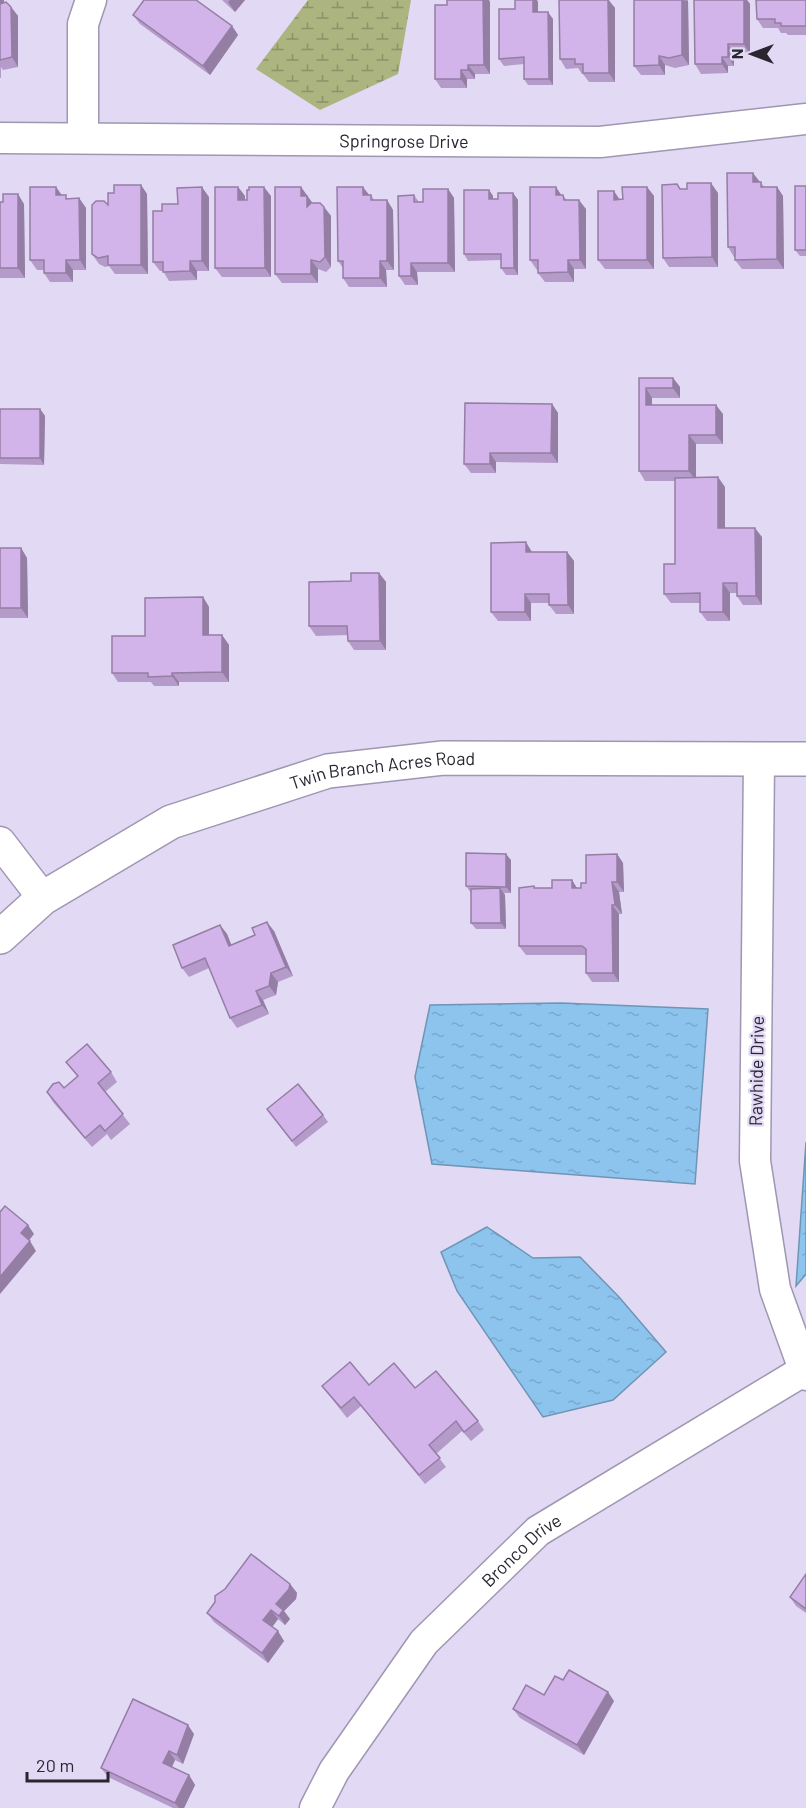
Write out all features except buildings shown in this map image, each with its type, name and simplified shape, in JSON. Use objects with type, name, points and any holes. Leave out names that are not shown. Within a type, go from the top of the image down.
[{"type":"street","points":[[82,137],[82,24],[91,0]]},
{"type":"street","name":"Springrose Drive","points":[[0,138],[600,142],[806,119]]},
{"type":"street","name":"Twin Branch Acres Road","points":[[0,937],[43,898],[171,822],[328,771],[443,758],[806,759]]},
{"type":"street","name":"Rawhide Drive","points":[[759,759],[755,1161],[775,1289],[804,1373]]},
{"type":"street","points":[[0,842],[43,898]]},
{"type":"street","name":"Bronco Drive","points":[[315,1808],[334,1771],[424,1642],[538,1531],[804,1373]]},
{"type":"green space","points":[[308,0],[411,0],[398,74],[320,110],[256,69]]},
{"type":"water","points":[[561,1003],[708,1009],[695,1184],[432,1164],[415,1077],[430,1005]]},
{"type":"water","points":[[806,1142],[806,1274],[796,1286]]},
{"type":"water","points":[[487,1227],[533,1258],[580,1257],[619,1297],[666,1352],[613,1400],[543,1417],[457,1291],[441,1252]]}]
